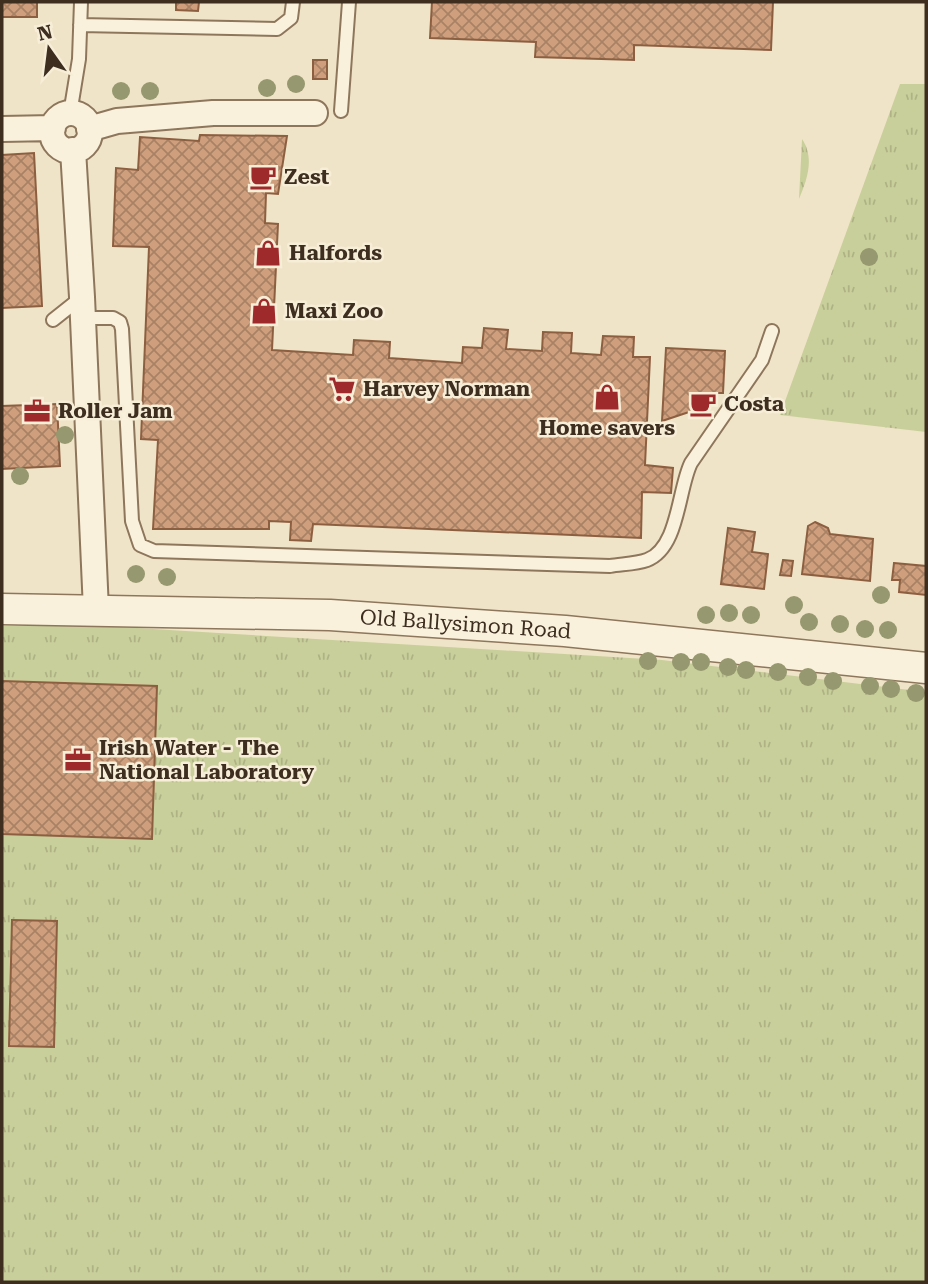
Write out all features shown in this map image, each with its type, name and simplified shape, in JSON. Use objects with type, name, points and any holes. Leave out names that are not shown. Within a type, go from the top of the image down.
[{"type":"street","points":[[2,128],[213,113],[315,113]]},
{"type":"street","points":[[71,123],[53,135],[58,145],[73,150],[96,610]]},
{"type":"street","name":"Old Ballysimon Road","points":[[2,609],[330,615],[565,631],[926,668]]},
{"type":"lane","points":[[71,123],[79,60],[80,2]]},
{"type":"lane","points":[[80,25],[277,29],[291,18],[293,2]]},
{"type":"lane","points":[[341,111],[349,2]]},
{"type":"lane","points":[[53,320],[83,308],[120,322],[132,521],[140,545],[154,551],[610,566],[646,561],[662,548],[671,530],[687,470],[761,360],[772,331]]},
{"type":"green space","points":[[900,84],[926,84],[926,432],[780,415]]},
{"type":"green space","points":[[802,139],[809,161],[807,177],[799,199]]},
{"type":"green space","points":[[2,626],[104,626],[662,660],[926,692],[926,1282],[2,1282]]},
{"type":"building","points":[[2,2],[37,2],[37,17],[2,17]]},
{"type":"building","points":[[176,2],[199,2],[198,11],[176,10]]},
{"type":"building","points":[[432,2],[773,2],[771,50],[634,45],[634,60],[535,57],[536,42],[430,38]]},
{"type":"building","points":[[313,60],[327,60],[327,79],[313,79]]},
{"type":"building","points":[[200,135],[287,136],[278,194],[266,193],[265,223],[278,224],[272,350],[353,355],[354,340],[390,342],[389,358],[462,363],[463,347],[482,348],[484,328],[508,330],[506,349],[542,351],[543,332],[572,333],[571,353],[601,355],[603,336],[634,337],[633,357],[650,357],[645,465],[673,468],[671,493],[642,492],[641,538],[313,524],[311,541],[290,540],[291,522],[269,521],[269,529],[153,529],[158,440],[141,439],[149,247],[113,246],[116,168],[138,170],[140,137],[199,141]]},
{"type":"building","points":[[34,153],[42,306],[2,308],[2,155]]},
{"type":"building","points":[[666,348],[725,351],[723,393],[713,393],[713,404],[662,421]]},
{"type":"building","points":[[57,404],[60,466],[2,469],[2,406]]},
{"type":"building","points":[[815,522],[828,528],[830,534],[873,539],[870,581],[802,574],[808,526]]},
{"type":"building","points":[[728,528],[755,532],[752,552],[768,554],[764,589],[721,584]]},
{"type":"building","points":[[783,560],[793,561],[791,576],[780,575]]},
{"type":"building","points":[[894,563],[926,566],[926,595],[899,592],[900,580],[892,580]]},
{"type":"building","name":"Irish Water - The National Laboratory","points":[[2,681],[157,686],[152,839],[2,834]]},
{"type":"building","points":[[12,920],[57,921],[54,1047],[9,1046]]},
{"type":"place","name":"Zest","points":[[263,177]]},
{"type":"place","name":"Halfords","points":[[268,253]]},
{"type":"place","name":"Maxi Zoo","points":[[264,311]]},
{"type":"place","name":"Harvey Norman","points":[[342,389]]},
{"type":"place","name":"Home savers","points":[[607,397]]},
{"type":"place","name":"Costa","points":[[703,404]]},
{"type":"place","name":"Roller Jam","points":[[37,411]]},
{"type":"place","name":"Irish Water - The National Laboratory","points":[[78,760]]}]
